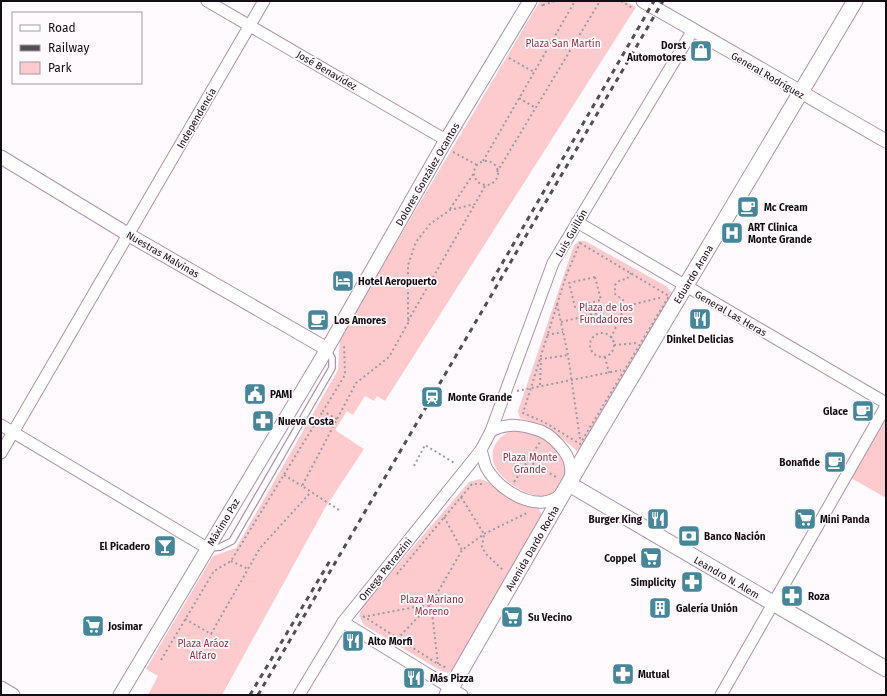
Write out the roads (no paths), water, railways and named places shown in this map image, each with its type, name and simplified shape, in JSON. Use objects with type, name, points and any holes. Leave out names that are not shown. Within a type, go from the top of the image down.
[{"type":"main road","name":"Eduardo Arana","points":[[566,483],[584,447],[686,286],[855,1]]},
{"type":"main road","name":"Leandro N. Alem","points":[[566,483],[886,670]]},
{"type":"main road","name":"Avenida Dardo Rocha","points":[[453,693],[566,483]]},
{"type":"street","name":"José Benavídez","points":[[207,1],[444,143]]},
{"type":"street","name":"Independencia","points":[[1,453],[264,1]]},
{"type":"street","name":"Dolores González Ocantos","points":[[327,349],[444,143],[530,1]]},
{"type":"street","name":"General Rodríguez","points":[[644,6],[693,30],[886,142]]},
{"type":"street","name":"Luis Guillón","points":[[481,450],[491,431],[553,264],[693,30]]},
{"type":"street","name":"Nuestras Malvinas","points":[[1,157],[129,235],[327,349]]},
{"type":"street","name":"General Las Heras","points":[[577,222],[886,404]]},
{"type":"street","name":"Máximo Paz","points":[[120,695],[327,349]]},
{"type":"street","points":[[721,695],[774,604],[886,404]]},
{"type":"street","points":[[1,424],[207,548]]},
{"type":"street","points":[[481,450],[486,467],[494,477],[503,487],[522,498],[544,502],[557,496],[572,474],[569,460],[561,448],[544,433],[519,425],[507,425],[491,431]]},
{"type":"street","name":"Omega Petrazzini","points":[[299,695],[343,622],[481,450]]},
{"type":"street","points":[[343,622],[453,693]]},
{"type":"street","points":[[1,688],[13,695]]},
{"type":"railway","points":[[492,281],[654,1]]},
{"type":"railway","points":[[258,695],[663,1]]},
{"type":"railway","points":[[250,695],[331,559]]},
{"type":"place","name":"Dorst Automotores","points":[[701,51]]},
{"type":"place","name":"Mc Cream","points":[[748,207]]},
{"type":"place","name":"ART Clinica Monte Grande","points":[[732,233]]},
{"type":"place","name":"Hotel Aeropuerto","points":[[343,281]]},
{"type":"place","name":"Dinkel Delicias","points":[[700,319]]},
{"type":"place","name":"Los Amores","points":[[318,320]]},
{"type":"place","name":"PAMI","points":[[255,394]]},
{"type":"place","name":"Monte Grande","points":[[432,397]]},
{"type":"place","name":"Glace","points":[[863,411]]},
{"type":"place","name":"Nueva Costa","points":[[263,421]]},
{"type":"place","name":"Bonafide","points":[[835,462]]},
{"type":"place","name":"Burger King","points":[[658,519]]},
{"type":"place","name":"Mini Panda","points":[[805,519]]},
{"type":"place","name":"Banco Nación","points":[[689,536]]},
{"type":"place","name":"El Picadero","points":[[165,546]]},
{"type":"place","name":"Coppel","points":[[651,558]]},
{"type":"place","name":"Simplicity","points":[[692,582]]},
{"type":"place","name":"Roza","points":[[792,596]]},
{"type":"place","name":"Galería Unión","points":[[660,608]]},
{"type":"place","name":"Su Vecino","points":[[512,617]]},
{"type":"place","name":"Josimar","points":[[93,626]]},
{"type":"place","name":"Alto Morfi","points":[[353,641]]},
{"type":"place","name":"Mutual","points":[[623,674]]},
{"type":"place","name":"Más Pizza","points":[[414,678]]},
{"type":"park label","name":"Plaza San Martín","points":[[563,43]]},
{"type":"park label","name":"Plaza de los Fundadores","points":[[606,312]]},
{"type":"park label","name":"Plaza Monte Grande","points":[[530,462]]},
{"type":"park label","name":"Plaza Mariano Moreno","points":[[432,604]]},
{"type":"park label","name":"Plaza Aráoz Alfaro","points":[[203,648]]}]
